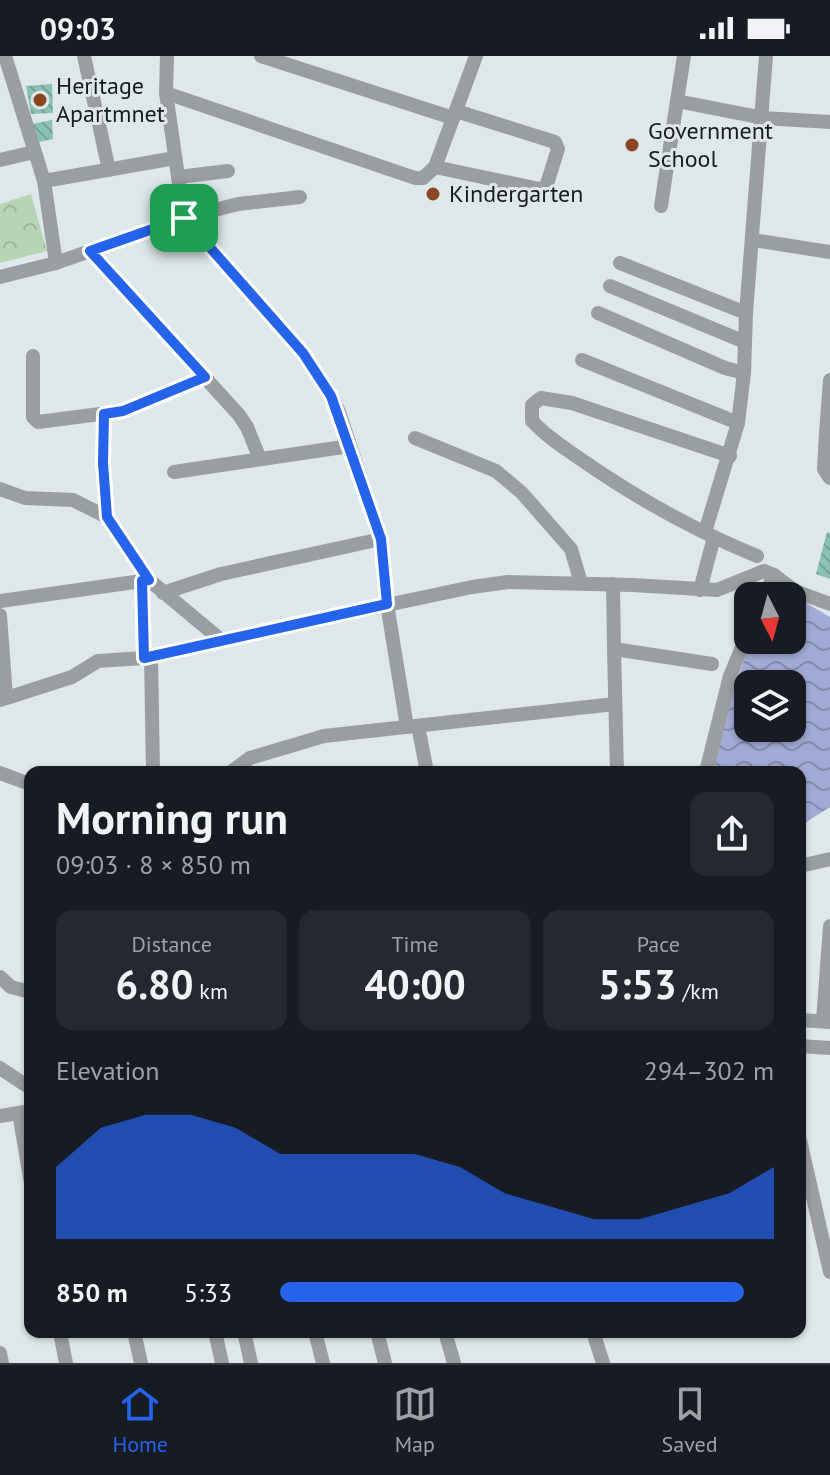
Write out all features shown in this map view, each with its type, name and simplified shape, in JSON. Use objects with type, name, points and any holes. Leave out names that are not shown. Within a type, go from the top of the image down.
[{"type":"street","points":[[5,56],[8,92],[44,181],[56,263]]},
{"type":"street","points":[[84,56],[109,170]]},
{"type":"street","points":[[167,56],[166,93],[175,158],[181,177]]},
{"type":"street","points":[[261,56],[454,115],[555,142],[558,149],[546,187],[539,189],[435,167]]},
{"type":"street","points":[[661,206],[684,56]]},
{"type":"street","points":[[700,590],[709,534],[738,423],[766,56]]},
{"type":"street","points":[[166,93],[415,178],[423,178],[435,167],[471,57]]},
{"type":"street","points":[[677,101],[763,118],[830,122]]},
{"type":"street","points":[[170,121],[177,124],[184,218],[303,353],[331,396],[381,539],[387,604],[413,726],[425,766]]},
{"type":"street","points":[[0,160],[34,152]]},
{"type":"street","points":[[44,181],[175,158]]},
{"type":"street","points":[[181,177],[228,171]]},
{"type":"street","points":[[0,277],[56,263],[184,218],[238,204],[300,197]]},
{"type":"street","points":[[753,240],[830,252]]},
{"type":"street","points":[[90,251],[247,427],[260,459]]},
{"type":"street","points":[[620,263],[746,313]]},
{"type":"street","points":[[610,286],[745,342]]},
{"type":"street","points":[[598,313],[725,368],[744,373]]},
{"type":"street","points":[[33,356],[34,420],[123,411],[205,377]]},
{"type":"street","points":[[582,360],[738,423]]},
{"type":"street","points":[[830,380],[824,469],[830,478]]},
{"type":"street","points":[[730,456],[572,403],[541,398],[532,405],[532,421],[545,435],[656,508],[757,556]]},
{"type":"street","points":[[104,414],[103,463],[107,517],[146,581],[221,640]]},
{"type":"street","points":[[415,438],[496,471],[522,493],[571,549],[581,583]]},
{"type":"street","points":[[174,472],[350,446]]},
{"type":"street","points":[[0,489],[25,498],[73,500],[107,517]]},
{"type":"street","points":[[163,593],[221,574],[381,539]]},
{"type":"street","points":[[0,615],[3,698],[72,677],[98,661],[148,658],[387,604],[508,582],[724,589],[764,571],[795,591],[830,604]]},
{"type":"street","points":[[771,582],[774,575]]},
{"type":"street","points":[[0,601],[146,581]]},
{"type":"street","points":[[146,581],[153,766]]},
{"type":"street","points":[[613,584],[617,766]]},
{"type":"street","points":[[614,649],[712,664]]},
{"type":"street","points":[[708,766],[730,676],[739,654]]},
{"type":"street","points":[[239,766],[250,758],[324,736],[615,704]]},
{"type":"street","points":[[0,773],[24,782]]},
{"type":"street","points":[[806,865],[830,859]]},
{"type":"street","points":[[806,1020],[826,1021],[830,926]]},
{"type":"street","points":[[0,977],[11,987],[24,990]]},
{"type":"street","points":[[806,1046],[830,1048]]},
{"type":"street","points":[[0,1068],[24,1084]]},
{"type":"street","points":[[0,1116],[24,1112]]},
{"type":"street","points":[[806,1166],[830,1272]]},
{"type":"street","points":[[61,1338],[66,1363]]},
{"type":"street","points":[[135,1338],[141,1363]]},
{"type":"street","points":[[216,1338],[222,1363]]},
{"type":"street","points":[[245,1338],[251,1363]]},
{"type":"street","points":[[317,1338],[323,1363]]},
{"type":"street","points":[[379,1338],[385,1363]]},
{"type":"street","points":[[447,1338],[454,1363]]},
{"type":"street","points":[[595,1338],[603,1363]]},
{"type":"street","points":[[0,1353],[2,1363]]},
{"type":"green space","points":[[31,194],[47,251],[0,263],[0,204]]},
{"type":"water","points":[[806,603],[830,617],[830,807],[806,822],[806,766],[715,766],[720,725],[734,688],[734,742],[806,742],[806,670],[741,670],[747,654],[806,654]]},
{"type":"building","name":"Heritage Apartmnet","points":[[52,84],[53,113],[31,114],[26,86]]},
{"type":"building","points":[[52,120],[53,139],[35,143],[32,124]]},
{"type":"building","points":[[827,532],[830,533],[830,579],[816,574]]},
{"type":"place","name":"Heritage Apartmnet","points":[[40,100]]},
{"type":"place","name":"Government School","points":[[632,145]]},
{"type":"place","name":"Kindergarten","points":[[433,194]]},
{"type":"route","points":[[184,218],[303,353],[331,396],[381,539],[387,604],[144,658],[142,581],[149,580],[107,517],[103,463],[104,414],[123,411],[205,377],[90,251],[184,218]]}]
